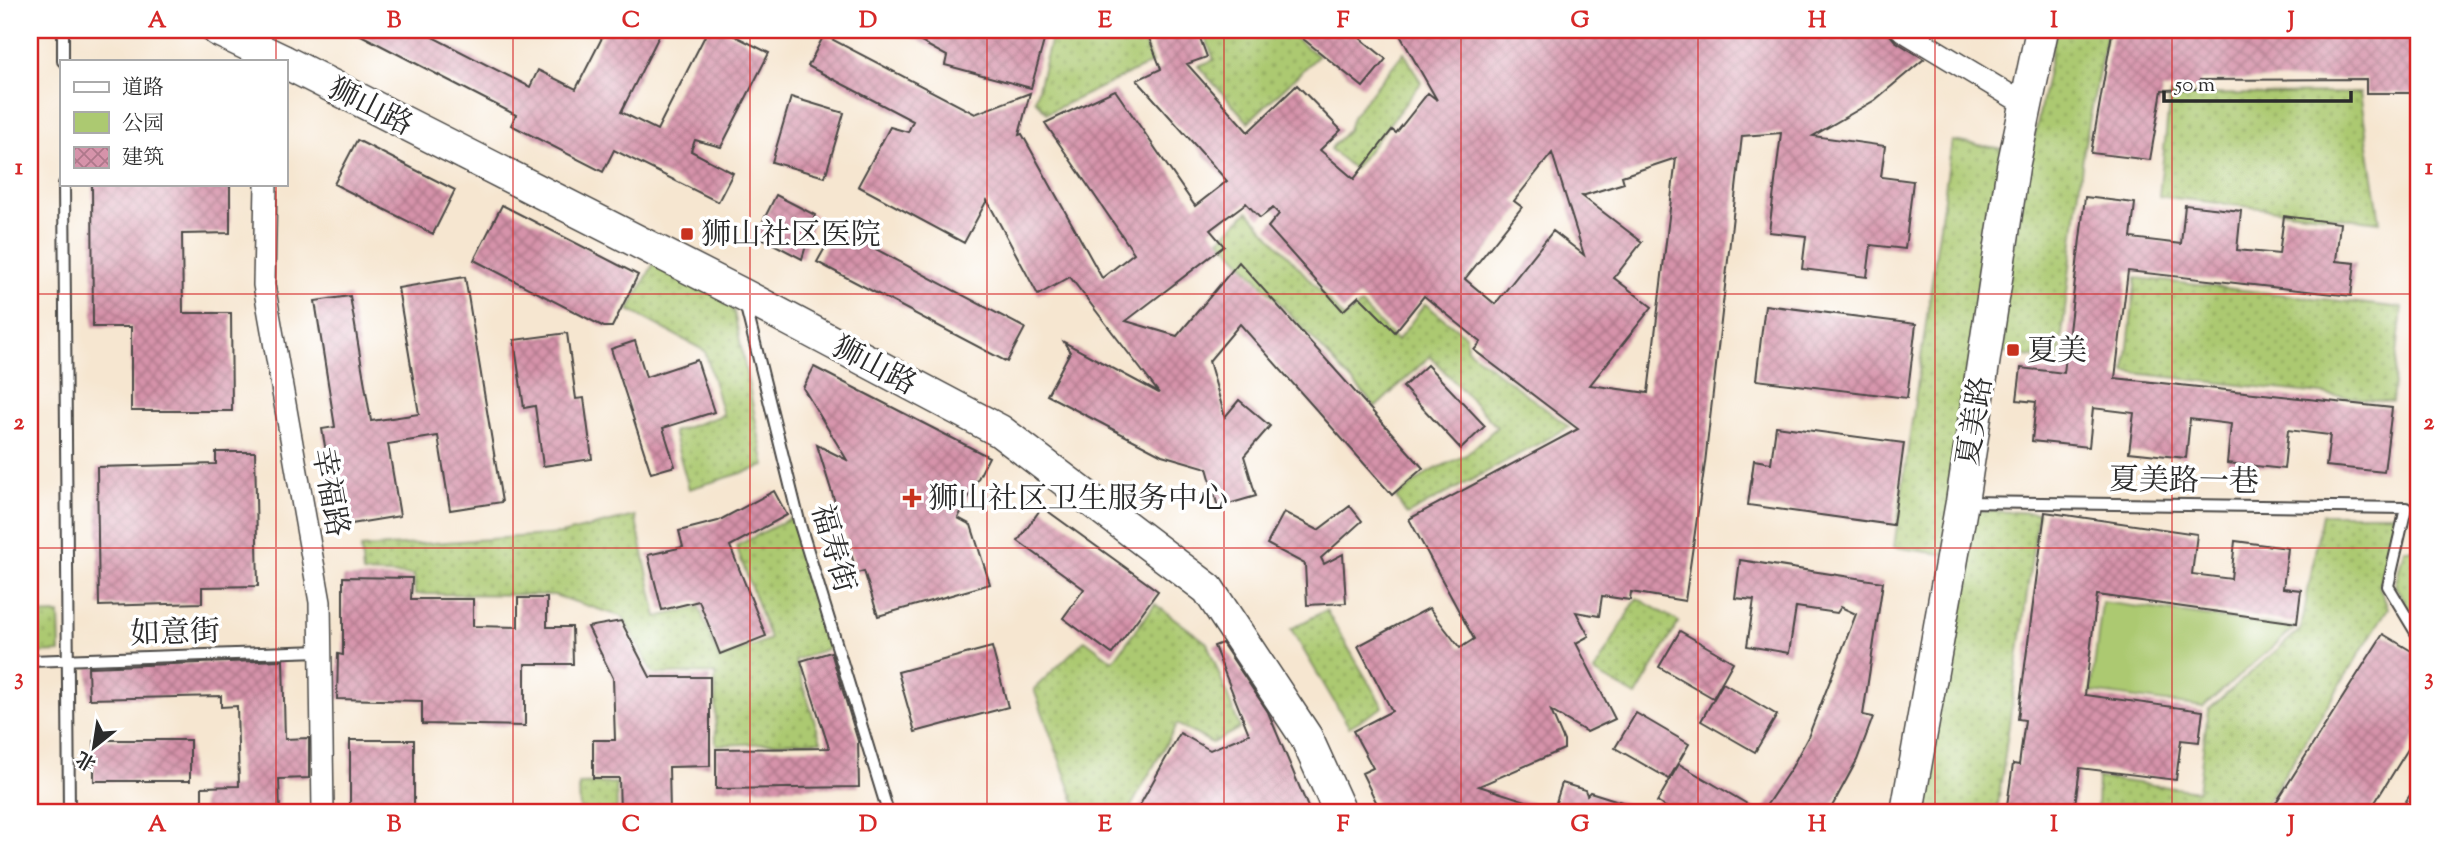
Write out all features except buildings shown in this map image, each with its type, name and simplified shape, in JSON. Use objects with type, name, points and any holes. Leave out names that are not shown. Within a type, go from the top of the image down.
[{"type":"street","name":"狮山路","points":[[218,30],[277,60]]},
{"type":"street","points":[[1902,30],[2026,105]]},
{"type":"street","name":"夏美路","points":[[1907,812],[1962,502],[2013,167],[2042,30]]},
{"type":"street","name":"狮山路","points":[[287,65],[743,295],[1000,431],[1208,589],[1306,737],[1340,812]]},
{"type":"street","name":"幸福路","points":[[266,186],[264,285],[320,602],[323,812]]},
{"type":"lane","points":[[63,30],[63,60]]},
{"type":"lane","points":[[64,186],[69,812]]},
{"type":"lane","name":"福寿街","points":[[743,295],[800,525],[888,812]]},
{"type":"lane","name":"夏美路一巷","points":[[1962,502],[2406,508],[2388,586],[2418,636]]},
{"type":"lane","name":"如意街","points":[[30,661],[321,651]]},
{"type":"lane","points":[[2406,812],[2418,794]]},
{"type":"green space","points":[[1053,30],[1139,30],[1152,63],[1047,113],[1035,100]]},
{"type":"green space","points":[[1203,30],[1285,30],[1318,56],[1248,122],[1198,66],[1214,60]]},
{"type":"green space","points":[[2056,30],[2107,30],[2084,148],[2059,361],[1992,351]]},
{"type":"green space","points":[[1404,52],[1421,83],[1354,169],[1330,149],[1348,130],[1352,117]]},
{"type":"green space","points":[[2360,93],[2380,222],[2159,196],[2170,95]]},
{"type":"green space","points":[[1952,141],[2005,149],[1948,555],[1894,547]]},
{"type":"green space","points":[[1248,211],[1344,318],[1361,305],[1397,341],[1425,304],[1466,336],[1467,349],[1569,427],[1407,515],[1396,498],[1429,472],[1466,455],[1497,427],[1430,356],[1376,407],[1220,239]]},
{"type":"green space","points":[[656,259],[731,297],[765,466],[689,489],[673,432],[723,415],[705,351],[629,310]]},
{"type":"green space","points":[[2136,278],[2402,308],[2392,402],[2125,372]]},
{"type":"green space","points":[[1964,510],[2038,513],[1997,812],[1914,812]]},
{"type":"green space","points":[[2322,514],[2398,514],[2379,586],[2388,608],[2261,812],[2097,812],[2098,778],[2198,791],[2208,710],[2301,629]]},
{"type":"green space","points":[[635,516],[657,617],[699,607],[719,659],[770,639],[736,546],[793,517],[832,647],[795,660],[821,741],[716,745],[715,673],[653,674],[623,617],[554,595],[415,594],[414,575],[363,573],[361,548],[561,534]]},
{"type":"green space","points":[[2404,549],[2418,549],[2418,622],[2395,586]]},
{"type":"green space","points":[[1637,598],[1679,622],[1636,696],[1594,672]]},
{"type":"green space","points":[[2102,602],[2295,628],[2203,707],[2091,692]]},
{"type":"green space","points":[[1155,604],[1207,643],[1240,728],[1212,743],[1177,724],[1128,812],[1092,812],[1075,802],[1034,689],[1085,640],[1113,661]]},
{"type":"green space","points":[[1326,610],[1383,707],[1349,727],[1291,629]]},
{"type":"green space","points":[[59,614],[60,652],[30,653],[30,615]]},
{"type":"green space","points":[[616,783],[617,812],[580,812],[579,784]]},
{"type":"place","name":"狮山社区医院","points":[[687,234]]},
{"type":"place","name":"夏美","points":[[2013,350]]},
{"type":"place","name":"狮山社区卫生服务中心","points":[[912,498]]}]
